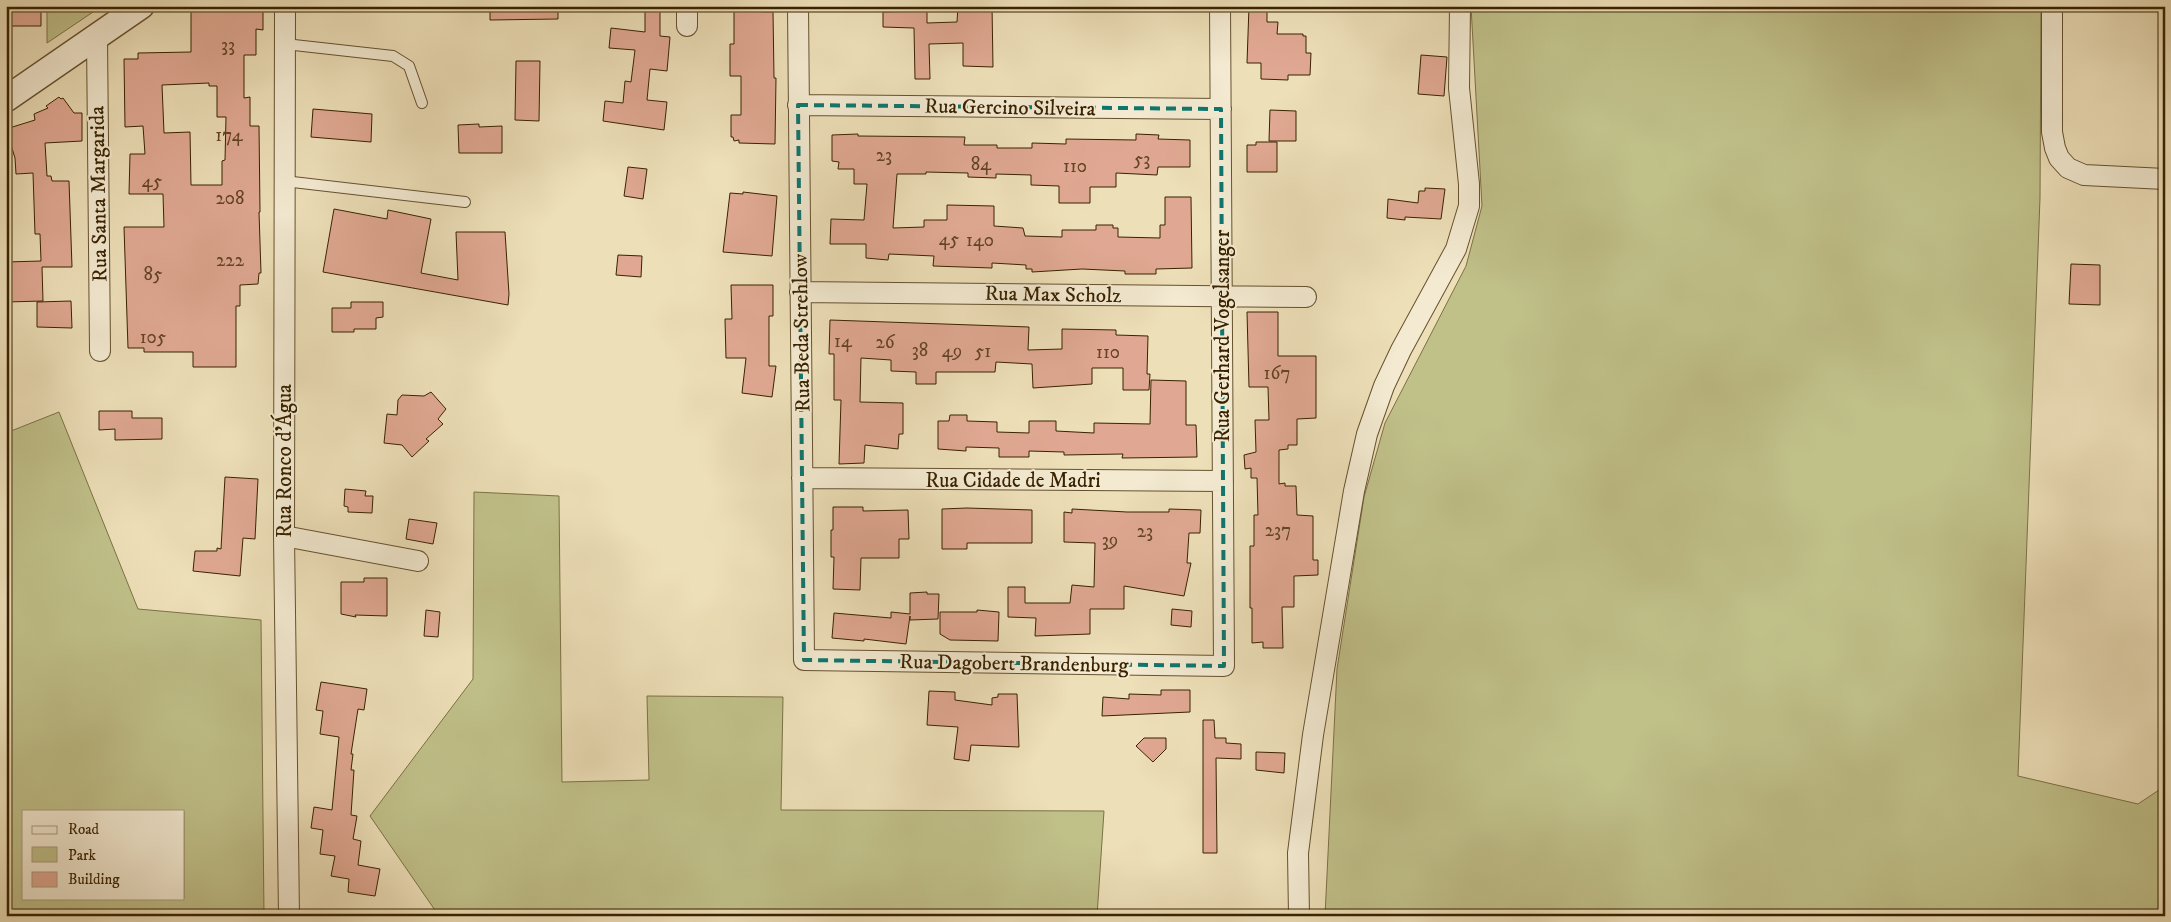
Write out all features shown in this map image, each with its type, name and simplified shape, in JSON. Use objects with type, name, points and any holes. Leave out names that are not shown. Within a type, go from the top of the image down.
[{"type":"street","points":[[6,99],[142,6]]},
{"type":"street","name":"Rua Ronco d’Água","points":[[285,6],[284,536],[288,916]]},
{"type":"street","points":[[687,6],[687,26]]},
{"type":"street","name":"Rua Beda Strehlow","points":[[798,6],[804,660]]},
{"type":"street","name":"Rua Gerhard Vogelsanger","points":[[1220,6],[1224,666]]},
{"type":"street","points":[[1299,916],[1298,853],[1313,735],[1354,491],[1367,434],[1384,386],[1401,350],[1456,249],[1469,206],[1469,184],[1459,88],[1460,6]]},
{"type":"street","points":[[2052,6],[2052,132],[2054,148],[2059,158],[2068,168],[2084,175],[2165,180]]},
{"type":"street","name":"Rua Santa Margarida","points":[[97,37],[100,351]]},
{"type":"street","name":"Rua Gercino Silveira","points":[[798,105],[1221,109]]},
{"type":"street","name":"Rua Max Scholz","points":[[800,292],[1306,297]]},
{"type":"street","name":"Rua Cidade de Madri","points":[[802,478],[1223,481]]},
{"type":"street","points":[[284,536],[418,561]]},
{"type":"street","name":"Rua Dagobert Brandenburg","points":[[804,660],[1224,666]]},
{"type":"lane","points":[[285,44],[393,56],[409,66],[422,103]]},
{"type":"lane","points":[[284,181],[466,202]]},
{"type":"highlighted area","points":[[798,105],[1221,109],[1224,666],[804,660]]},
{"type":"green space","points":[[47,6],[102,6],[47,43]]},
{"type":"green space","points":[[1471,6],[2041,6],[2040,198],[2018,776],[2138,804],[2165,786],[2165,916],[1325,916],[1337,669],[1364,497],[1385,423],[1466,266],[1482,206]]},
{"type":"green space","points":[[59,412],[138,609],[261,620],[264,916],[6,916],[6,433]]},
{"type":"green space","points":[[474,492],[559,496],[562,782],[649,780],[647,696],[783,697],[781,810],[1104,811],[1097,916],[439,916],[370,816],[473,679]]},
{"type":"building","points":[[10,6],[41,6],[41,26],[11,26]]},
{"type":"building","points":[[191,6],[263,6],[263,30],[256,29],[256,55],[244,55],[244,98],[250,97],[250,126],[259,126],[261,273],[259,273],[258,284],[240,285],[240,306],[236,306],[236,367],[193,367],[193,352],[144,352],[144,348],[128,348],[124,227],[164,227],[163,194],[129,194],[130,154],[145,154],[143,126],[125,127],[124,59],[138,59],[138,53],[191,52]],"holes":[[[209,83],[209,86],[217,86],[217,117],[226,117],[225,160],[222,161],[222,185],[191,185],[190,132],[164,133],[162,85]]]},
{"type":"building","points":[[490,6],[558,6],[558,19],[490,20]]},
{"type":"building","points":[[645,6],[660,6],[660,36],[670,37],[667,71],[650,69],[647,100],[667,102],[664,130],[603,121],[605,101],[623,103],[625,81],[631,82],[635,50],[609,48],[611,28],[645,32]]},
{"type":"building","points":[[958,6],[992,6],[993,67],[963,66],[963,43],[929,44],[930,79],[915,79],[914,28],[883,27],[883,12],[927,11],[927,23],[957,22]]},
{"type":"building","points":[[1249,6],[1267,6],[1267,22],[1278,22],[1277,34],[1303,34],[1303,36],[1306,36],[1306,53],[1311,53],[1310,75],[1288,75],[1288,80],[1261,79],[1261,63],[1247,63]]},
{"type":"building","points":[[734,11],[773,12],[774,78],[776,78],[775,144],[739,143],[739,140],[734,141],[733,137],[731,137],[731,115],[741,115],[741,76],[730,76],[730,44],[734,44]]},
{"type":"building","points":[[1421,55],[1447,57],[1444,96],[1418,94]]},
{"type":"building","points":[[516,61],[540,61],[539,121],[515,120]]},
{"type":"building","points":[[59,97],[63,98],[74,113],[82,113],[82,141],[45,143],[47,176],[51,176],[52,181],[69,181],[72,267],[42,267],[43,301],[6,302],[6,262],[41,261],[40,234],[35,234],[33,173],[16,174],[15,158],[6,129],[35,120],[34,114],[48,108],[46,106]]},
{"type":"building","points":[[313,109],[372,114],[371,142],[311,137]]},
{"type":"building","points":[[1270,110],[1296,111],[1296,141],[1269,141]]},
{"type":"building","points":[[479,124],[479,127],[502,126],[502,153],[459,153],[458,125]]},
{"type":"building","points":[[858,134],[858,136],[965,137],[964,145],[997,145],[997,148],[1032,148],[1032,143],[1066,144],[1066,139],[1136,140],[1136,134],[1159,135],[1158,139],[1190,140],[1190,167],[1158,167],[1157,175],[1116,173],[1116,187],[1090,187],[1090,203],[1059,203],[1059,186],[1031,185],[1031,175],[996,174],[996,178],[968,177],[968,173],[926,172],[926,174],[897,174],[893,228],[924,227],[924,220],[947,220],[947,205],[994,206],[994,226],[1023,228],[1025,236],[1062,237],[1062,230],[1096,230],[1096,225],[1113,225],[1113,228],[1118,228],[1118,237],[1160,238],[1160,225],[1165,225],[1165,197],[1191,197],[1192,268],[1156,269],[1156,274],[1125,274],[1125,271],[1082,269],[1032,272],[1032,269],[1026,269],[1026,265],[992,263],[992,268],[933,266],[934,256],[889,254],[888,260],[866,258],[866,244],[830,244],[831,219],[864,220],[867,184],[854,184],[854,169],[838,169],[839,162],[832,161],[832,135]]},
{"type":"building","points":[[1256,142],[1277,142],[1277,172],[1247,172],[1247,145],[1256,145]]},
{"type":"building","points":[[628,167],[647,169],[643,199],[624,196]]},
{"type":"building","points":[[1425,188],[1445,189],[1441,219],[1405,217],[1405,220],[1387,218],[1388,199],[1418,203],[1419,191],[1425,191]]},
{"type":"building","points":[[743,192],[777,196],[772,256],[723,252],[730,193],[743,194]]},
{"type":"building","points":[[334,209],[387,219],[388,210],[431,219],[421,273],[458,280],[456,232],[505,232],[508,305],[323,272]]},
{"type":"building","points":[[618,255],[642,256],[641,277],[616,275]]},
{"type":"building","points":[[2071,264],[2100,265],[2100,305],[2069,304]]},
{"type":"building","points":[[731,285],[773,285],[773,316],[769,316],[769,366],[776,366],[772,397],[742,393],[746,358],[726,358],[725,319],[732,319]]},
{"type":"building","points":[[71,301],[72,328],[37,327],[37,302]]},
{"type":"building","points":[[351,302],[383,302],[383,317],[376,318],[376,329],[332,332],[332,308],[351,308]]},
{"type":"building","points":[[1247,312],[1278,312],[1278,356],[1316,356],[1316,418],[1297,419],[1297,445],[1288,445],[1288,449],[1279,450],[1279,484],[1285,483],[1285,486],[1296,486],[1297,515],[1313,516],[1313,560],[1318,560],[1318,575],[1294,576],[1294,607],[1282,607],[1283,648],[1263,648],[1263,642],[1252,643],[1250,546],[1254,546],[1254,515],[1258,515],[1257,478],[1251,478],[1251,468],[1245,469],[1244,455],[1256,452],[1255,420],[1269,420],[1268,387],[1249,387]]},
{"type":"building","points":[[830,320],[1029,327],[1028,350],[1062,349],[1062,329],[1116,330],[1116,335],[1148,336],[1147,374],[1150,374],[1149,390],[1123,390],[1123,368],[1092,368],[1092,384],[1033,388],[1032,364],[996,362],[995,372],[936,372],[936,384],[916,384],[916,372],[891,371],[891,360],[861,358],[860,402],[903,403],[903,434],[899,434],[898,449],[865,445],[864,463],[839,464],[841,400],[834,400],[834,354],[829,354]]},
{"type":"building","points":[[1151,380],[1186,381],[1186,425],[1196,425],[1197,457],[1122,458],[1123,454],[1064,455],[1064,452],[1029,451],[1029,457],[999,457],[999,448],[966,447],[966,451],[938,449],[938,421],[949,421],[950,415],[967,415],[967,421],[997,422],[997,432],[1029,433],[1029,421],[1056,421],[1056,431],[1094,433],[1094,423],[1150,424]]},
{"type":"building","points":[[431,392],[446,409],[438,419],[443,424],[426,439],[429,441],[412,457],[402,445],[384,443],[387,414],[397,415],[398,400],[402,395],[424,396]]},
{"type":"building","points":[[99,411],[132,411],[132,418],[162,418],[162,439],[115,440],[115,429],[99,430]]},
{"type":"building","points":[[225,477],[258,479],[255,539],[243,538],[240,576],[193,571],[195,551],[217,551],[217,548],[221,549]]},
{"type":"building","points":[[345,489],[366,491],[365,496],[373,496],[372,513],[348,512],[348,507],[344,506]]},
{"type":"building","points":[[833,507],[863,507],[863,511],[908,510],[909,539],[899,539],[899,558],[861,558],[860,590],[833,589],[834,557],[831,557],[831,530],[833,530]]},
{"type":"building","points":[[942,509],[1032,510],[1032,543],[967,543],[967,549],[942,549]]},
{"type":"building","points":[[1072,509],[1127,512],[1169,512],[1169,509],[1201,510],[1200,533],[1189,533],[1187,563],[1191,563],[1184,596],[1124,586],[1124,609],[1090,609],[1090,634],[1035,636],[1036,618],[1008,617],[1008,587],[1025,587],[1025,603],[1070,603],[1072,585],[1094,587],[1095,543],[1064,542],[1064,512],[1072,513]]},
{"type":"building","points":[[409,519],[437,523],[433,544],[406,539]]},
{"type":"building","points":[[364,578],[387,578],[387,616],[355,615],[356,617],[341,614],[341,582],[364,582]]},
{"type":"building","points":[[927,592],[927,594],[939,594],[938,619],[910,620],[910,616],[906,644],[864,639],[864,641],[832,638],[834,613],[891,618],[891,612],[910,614],[910,593]]},
{"type":"building","points":[[1172,609],[1192,611],[1191,627],[1171,625]]},
{"type":"building","points":[[426,610],[440,612],[438,637],[424,636]]},
{"type":"building","points":[[977,610],[999,612],[998,641],[950,640],[940,634],[940,612],[977,612]]},
{"type":"building","points":[[321,682],[367,689],[364,710],[358,709],[351,754],[353,754],[351,770],[354,770],[351,815],[357,816],[353,839],[361,841],[358,865],[380,869],[375,896],[348,892],[349,879],[331,876],[335,856],[320,854],[323,830],[311,828],[314,807],[332,810],[339,737],[320,734],[323,711],[316,710]]},
{"type":"building","points":[[1161,690],[1190,690],[1190,712],[1102,716],[1103,697],[1129,699],[1129,694],[1161,695]]},
{"type":"building","points":[[929,691],[955,692],[955,700],[992,705],[992,698],[998,697],[998,694],[1017,694],[1019,747],[971,745],[969,761],[954,759],[958,727],[927,725]]},
{"type":"building","points":[[1203,720],[1214,720],[1215,738],[1226,738],[1226,743],[1241,744],[1241,759],[1216,758],[1217,853],[1203,853]]},
{"type":"building","points":[[1144,738],[1166,738],[1166,749],[1153,762],[1136,746]]},
{"type":"building","points":[[1256,752],[1285,753],[1284,773],[1256,770]]}]
